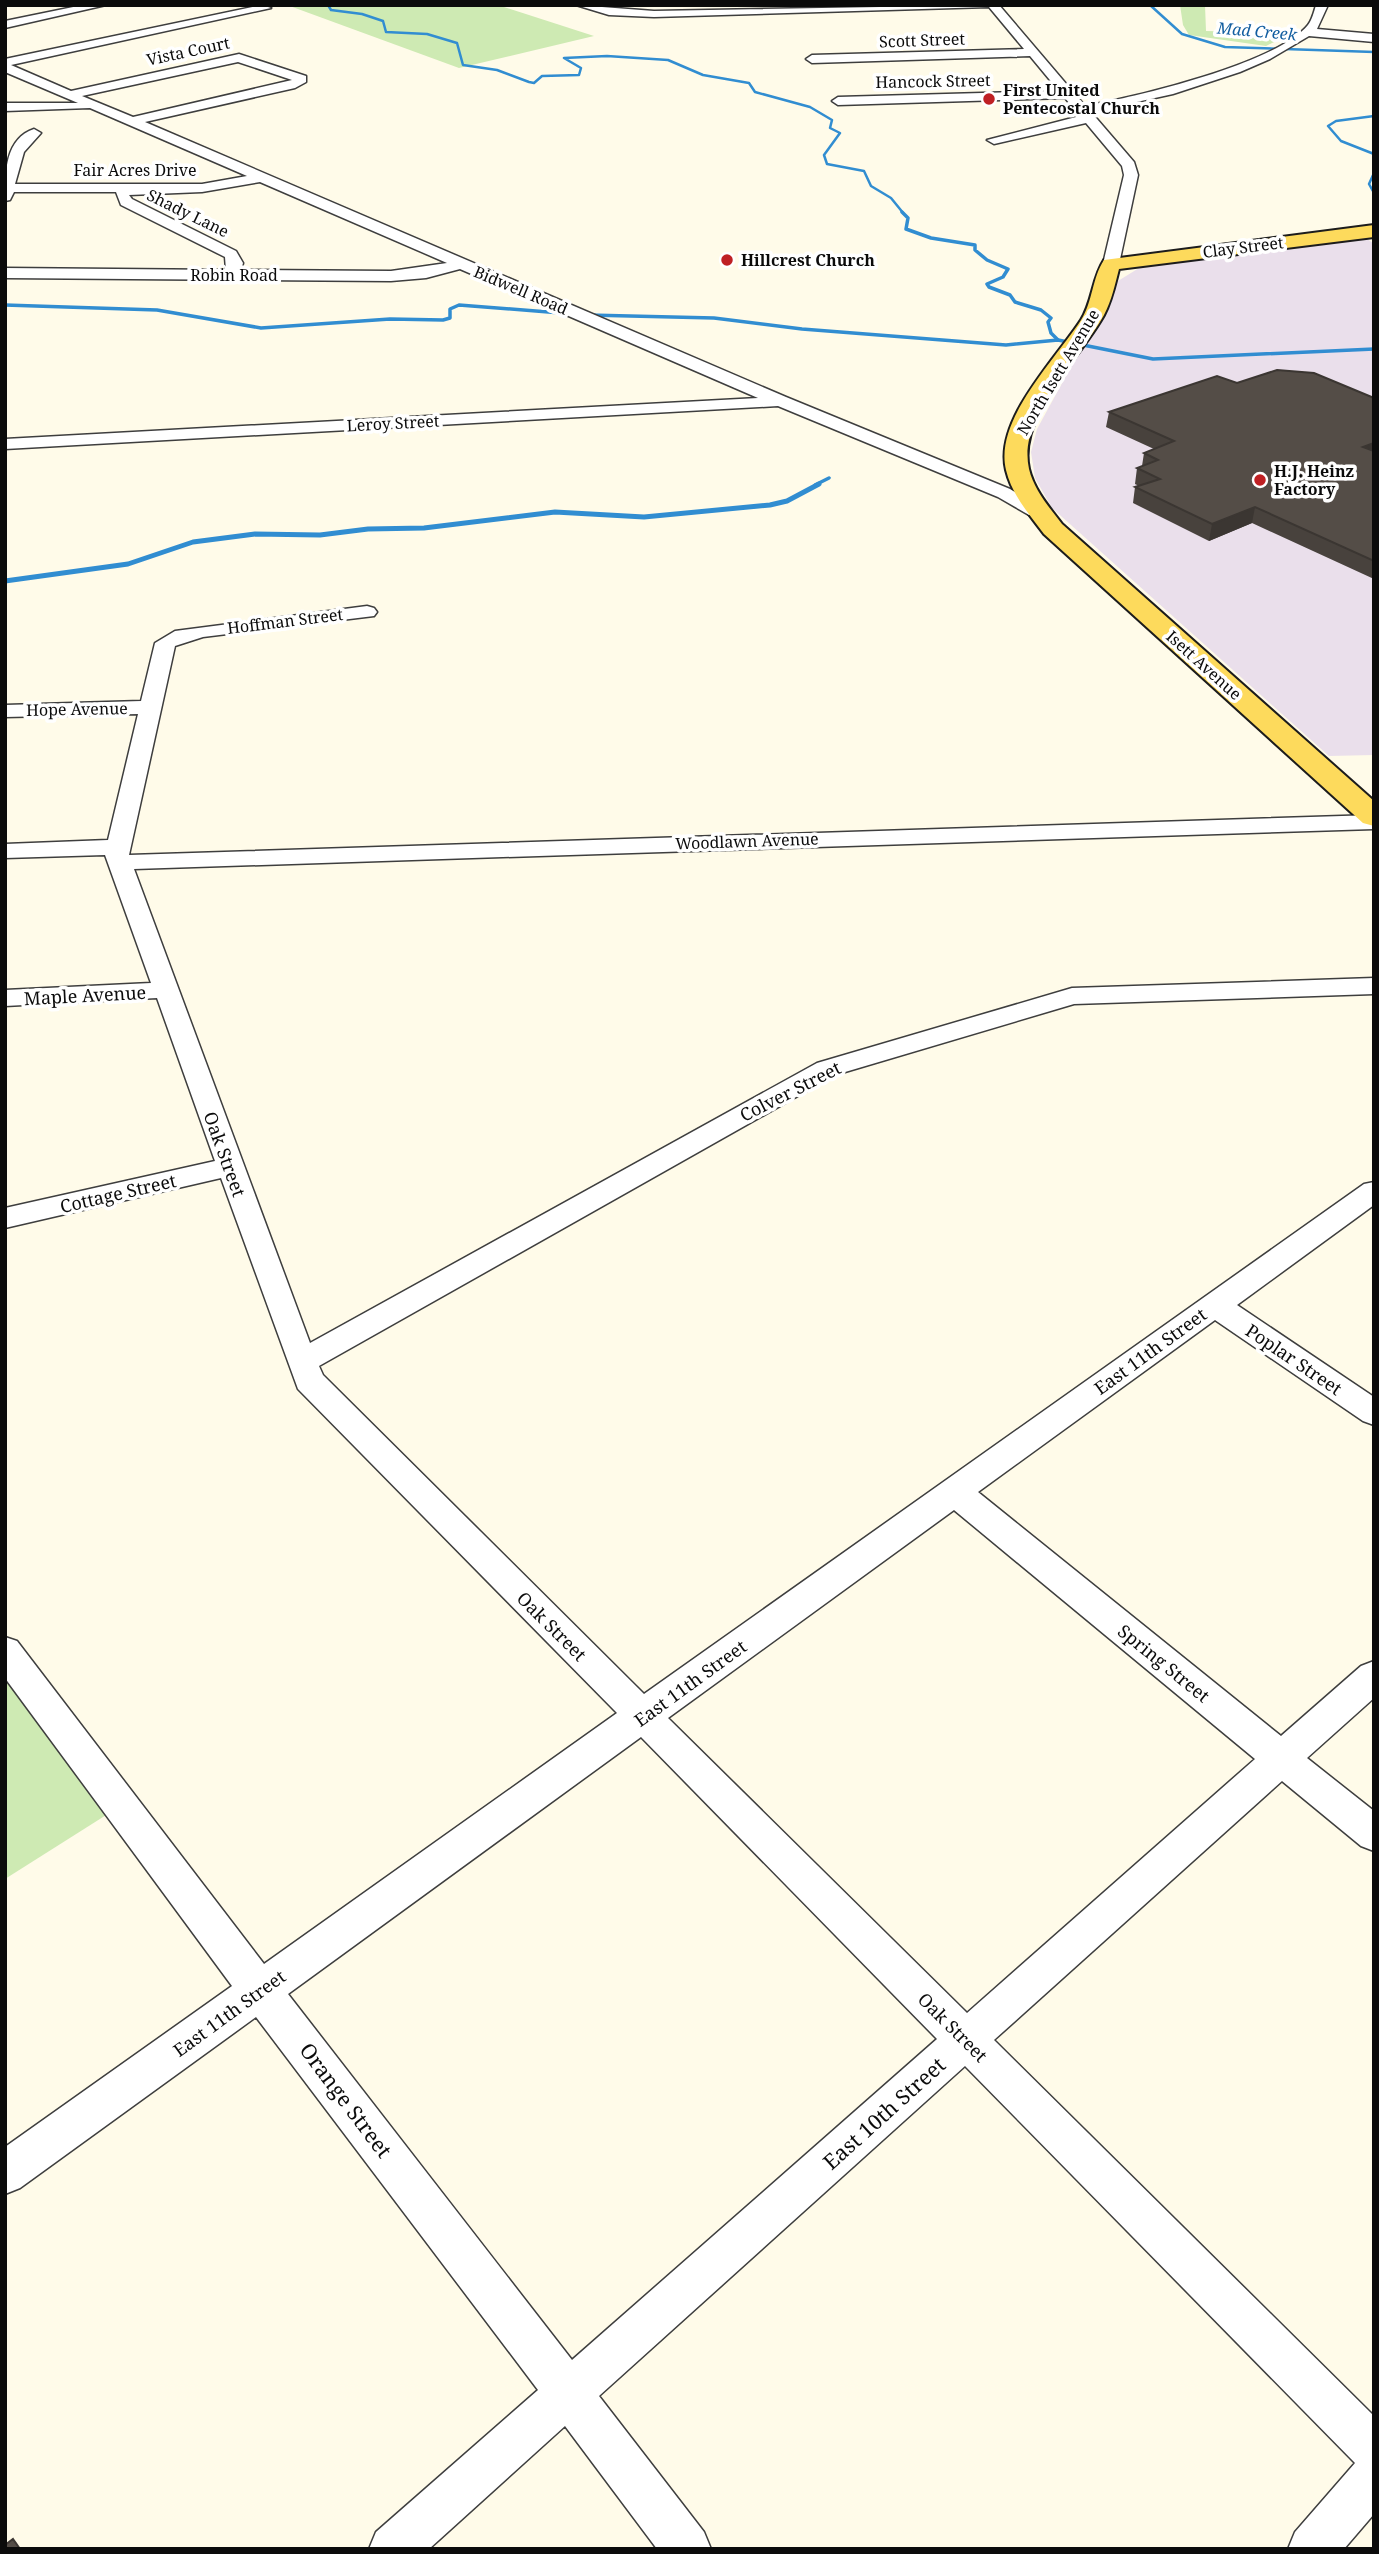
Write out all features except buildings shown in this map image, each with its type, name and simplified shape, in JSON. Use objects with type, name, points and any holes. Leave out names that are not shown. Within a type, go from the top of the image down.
[{"type":"main road","name":"Clay Street","points":[[1111,264],[1374,231]]},
{"type":"main road","name":"North Isett Avenue","points":[[1036,512],[1019,483],[1015,445],[1028,413],[1093,317],[1111,264]]},
{"type":"main road","name":"Isett Avenue","points":[[1036,512],[1133,603],[1374,817]]},
{"type":"street","points":[[5,25],[102,5]]},
{"type":"street","points":[[581,5],[636,9],[985,5]]},
{"type":"street","points":[[993,5],[1087,114]]},
{"type":"street","points":[[994,140],[1238,69],[1307,32],[1315,25],[1322,5]]},
{"type":"street","points":[[5,65],[265,8]]},
{"type":"street","points":[[1307,32],[1374,38]]},
{"type":"street","name":"Scott Street","points":[[812,59],[1034,52]]},
{"type":"street","name":"Vista Court","points":[[68,95],[239,58],[302,79],[291,85],[130,122]]},
{"type":"street","name":"Bidwell Road","points":[[5,65],[130,122],[780,401],[1004,493],[1036,512]]},
{"type":"street","name":"Hancock Street","points":[[838,101],[1071,94]]},
{"type":"street","points":[[5,107],[96,107]]},
{"type":"street","name":"North Isett Avenue","points":[[1087,114],[1130,169],[1111,264]]},
{"type":"street","points":[[7,193],[8,179],[23,143],[34,133]]},
{"type":"street","name":"Fair Acres Drive","points":[[7,193],[202,188],[260,178]]},
{"type":"street","name":"Shady Lane","points":[[128,188],[122,194],[126,202],[231,254],[235,262],[232,275]]},
{"type":"street","name":"Robin Road","points":[[5,273],[391,276],[426,273],[461,264]]},
{"type":"street","name":"Leroy Street","points":[[5,444],[780,401]]},
{"type":"street","name":"Hoffman Street","points":[[148,707],[162,648],[172,639],[203,631],[367,612]]},
{"type":"street","points":[[119,855],[148,707]]},
{"type":"street","name":"Hope Avenue","points":[[5,711],[148,707]]},
{"type":"street","name":"Woodlawn Avenue","points":[[5,851],[119,855],[473,848],[1374,822]]},
{"type":"street","name":"Oak Street","points":[[119,855],[165,990],[309,1381],[1374,2449]]},
{"type":"street","name":"Colver Street","points":[[301,1362],[826,1069],[1072,996],[1374,986]]},
{"type":"street","name":"Maple Avenue","points":[[5,999],[165,990]]},
{"type":"street","name":"Cottage Street","points":[[5,1218],[230,1167]]},
{"type":"street","name":"East 11th Street","points":[[5,2173],[1374,1191]]},
{"type":"street","name":"Poplar Street","points":[[1215,1305],[1374,1413]]},
{"type":"street","name":"Spring Street","points":[[955,1492],[1374,1834]]},
{"type":"street","name":"Orange Street","points":[[5,1651],[260,1991],[317,2061],[687,2549]]},
{"type":"street","name":"East 10th Street","points":[[393,2549],[1374,1676]]},
{"type":"street","points":[[1312,2549],[1374,2478]]},
{"type":"shaded area","points":[[1366,238],[1374,244],[1374,755],[1329,756],[1052,508],[1035,478],[1031,452],[1037,429],[1118,281],[1139,268]]},
{"type":"green space","points":[[287,5],[498,5],[594,36],[459,68]]},
{"type":"green space","points":[[1180,5],[1205,5],[1206,31],[1293,33],[1266,46],[1189,35],[1183,25]]},
{"type":"green space","points":[[5,1651],[122,1805],[5,1879]]},
{"type":"waterway","points":[[328,5],[331,10],[362,14],[383,21],[386,32],[427,34],[457,43],[463,65],[497,70],[534,83],[542,76],[579,75],[581,68],[564,58],[607,56],[668,60],[703,75],[749,83],[755,92],[810,107],[832,120],[830,128],[840,133],[824,155],[827,164],[864,171],[871,186],[891,198],[904,214]]},
{"type":"waterway","name":"Mad Creek","points":[[1150,5],[1182,34],[1225,47],[1374,52]]},
{"type":"waterway","name":"Mad Creek","points":[[1374,116],[1336,121],[1328,126],[1341,141],[1374,154]]},
{"type":"waterway","name":"Mad Creek","points":[[1374,173],[1369,184],[1374,193]]},
{"type":"waterway","points":[[904,214],[908,218],[906,229],[931,238],[975,245],[975,250],[987,260],[1008,269],[1003,277],[987,284],[989,287],[1010,295],[1015,302],[1041,310],[1051,318],[1048,322],[1051,333],[1058,340]]},
{"type":"waterway","points":[[5,305],[157,310],[261,328],[390,319],[443,320],[450,318],[450,309],[459,305],[573,314]]},
{"type":"waterway","points":[[588,315],[714,318],[802,329],[1006,345],[1058,340]]},
{"type":"waterway","points":[[1058,340],[1153,359],[1374,349]]},
{"type":"waterway","points":[[815,485],[829,478]]},
{"type":"waterway","points":[[5,581],[128,564],[193,542],[255,534],[320,535],[368,529],[424,528],[555,512],[644,517],[770,505],[787,501],[819,484]]},
{"type":"place","name":"First United Pentecostal Church","points":[[989,99]]},
{"type":"place","name":"Hillcrest Church","points":[[727,260]]},
{"type":"place","name":"H.J. Heinz Factory","points":[[1260,480]]}]
